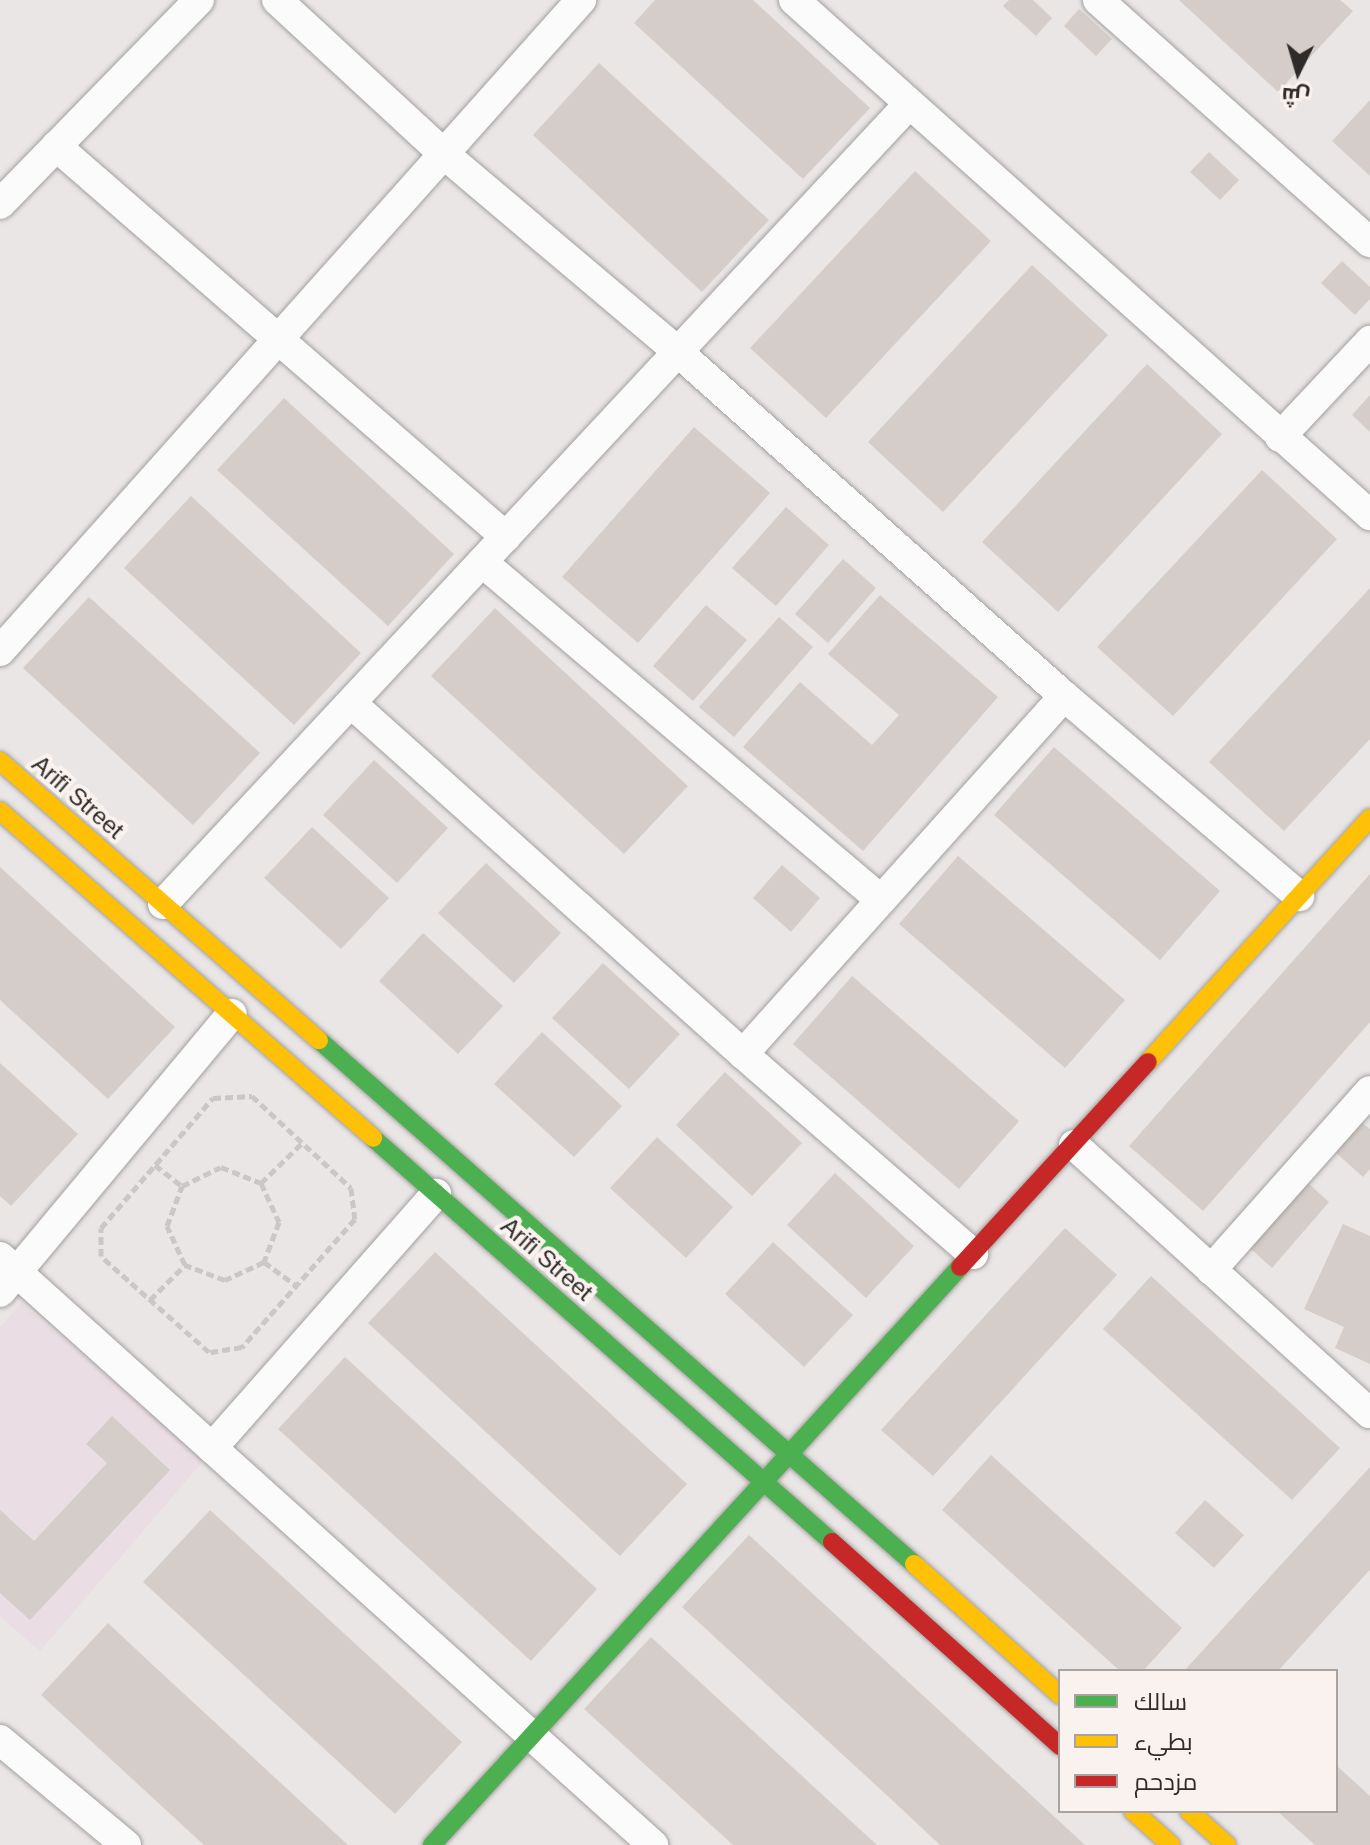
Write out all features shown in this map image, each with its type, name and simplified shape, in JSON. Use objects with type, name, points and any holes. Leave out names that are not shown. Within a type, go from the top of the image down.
[{"type":"street","points":[[0,204],[199,0]]},
{"type":"street","points":[[277,0],[444,154],[678,352],[1064,696],[1299,896]]},
{"type":"street","points":[[0,651],[581,0]]},
{"type":"street","points":[[794,0],[1370,515]]},
{"type":"street","points":[[1098,0],[1370,242]]},
{"type":"street","points":[[163,904],[909,104]]},
{"type":"street","points":[[56,146],[506,537]]},
{"type":"street","points":[[1280,437],[1370,341]]},
{"type":"street","points":[[482,562],[881,900]]},
{"type":"street","points":[[743,1054],[1064,696]]},
{"type":"street","points":[[351,703],[743,1054],[973,1254]]},
{"type":"street","name":"Arifi Street","points":[[0,761],[789,1452],[1058,1693]]},
{"type":"street","name":"Arifi Street","points":[[0,811],[763,1480],[1058,1744]]},
{"type":"street","points":[[432,1845],[1370,818]]},
{"type":"street","points":[[232,1014],[6,1274],[212,1448],[653,1845]]},
{"type":"street","points":[[1211,1270],[1370,1091]]},
{"type":"street","points":[[1074,1145],[1370,1413]]},
{"type":"street","points":[[212,1448],[436,1194]]},
{"type":"street","points":[[0,1740],[126,1845]]},
{"type":"street","points":[[1135,1813],[1171,1845]]},
{"type":"street","points":[[1191,1813],[1227,1845]]},
{"type":"path","points":[[252,1096],[302,1143],[351,1188],[355,1219],[242,1347],[209,1352],[101,1256],[101,1228],[213,1098],[252,1096]]},
{"type":"path","points":[[261,1183],[302,1143]]},
{"type":"path","points":[[155,1165],[182,1186]]},
{"type":"path","points":[[221,1167],[261,1183],[279,1222],[264,1262],[225,1280],[185,1265],[167,1226],[182,1186],[221,1167]]},
{"type":"path","points":[[264,1262],[296,1285]]},
{"type":"path","points":[[150,1300],[185,1265]]},
{"type":"shaded area","points":[[21,1303],[205,1459],[40,1651],[0,1617],[0,1327]]},
{"type":"building","points":[[655,0],[753,0],[870,108],[803,179],[634,23]]},
{"type":"building","points":[[1009,0],[1033,0],[1052,18],[1036,36],[1003,6]]},
{"type":"building","points":[[1179,0],[1340,0],[1353,11],[1278,92]]},
{"type":"building","points":[[1079,9],[1112,39],[1096,56],[1064,26]]},
{"type":"building","points":[[599,63],[769,220],[702,292],[533,135]]},
{"type":"building","points":[[1370,100],[1370,176],[1332,141]]},
{"type":"building","points":[[1209,152],[1239,180],[1220,200],[1190,172]]},
{"type":"building","points":[[915,171],[991,241],[826,418],[750,348]]},
{"type":"building","points":[[1342,261],[1370,287],[1370,299],[1355,315],[1321,283]]},
{"type":"building","points":[[1032,265],[1108,335],[943,512],[868,442]]},
{"type":"building","points":[[1147,364],[1222,434],[1058,612],[982,542]]},
{"type":"building","points":[[1370,395],[1370,432],[1352,415]]},
{"type":"building","points":[[284,398],[454,554],[388,626],[217,470]]},
{"type":"building","points":[[694,427],[770,493],[638,643],[562,577]]},
{"type":"building","points":[[1262,470],[1337,539],[1173,716],[1097,647]]},
{"type":"building","points":[[191,496],[361,653],[294,725],[124,568]]},
{"type":"building","points":[[786,507],[829,545],[776,606],[732,568]]},
{"type":"building","points":[[843,559],[876,588],[828,643],[795,614]]},
{"type":"building","points":[[1370,588],[1370,739],[1284,831],[1209,762]]},
{"type":"building","points":[[880,595],[998,697],[863,851],[743,747],[800,682],[872,745],[899,715],[828,654]]},
{"type":"building","points":[[89,597],[260,753],[193,825],[23,668]]},
{"type":"building","points":[[706,605],[747,640],[693,701],[653,666]]},
{"type":"building","points":[[495,608],[688,786],[624,854],[431,676]]},
{"type":"building","points":[[779,617],[813,647],[734,737],[699,707]]},
{"type":"building","points":[[1054,747],[1220,891],[1160,960],[994,815]]},
{"type":"building","points":[[374,760],[448,828],[397,883],[323,815]]},
{"type":"building","points":[[312,827],[389,898],[341,949],[264,878]]},
{"type":"building","points":[[958,856],[1125,1000],[1065,1068],[899,924]]},
{"type":"building","points":[[486,863],[561,933],[514,983],[438,913]]},
{"type":"building","points":[[782,865],[820,898],[791,932],[753,898]]},
{"type":"building","points":[[0,867],[175,1027],[108,1099],[0,1000]]},
{"type":"building","points":[[1370,874],[1370,1022],[1203,1211],[1129,1146]]},
{"type":"building","points":[[423,933],[503,1006],[458,1054],[379,981]]},
{"type":"building","points":[[603,963],[680,1034],[629,1089],[552,1018]]},
{"type":"building","points":[[852,976],[1019,1121],[959,1189],[793,1044]]},
{"type":"building","points":[[542,1032],[622,1106],[574,1157],[494,1084]]},
{"type":"building","points":[[0,1063],[78,1134],[11,1206],[0,1196]]},
{"type":"building","points":[[725,1072],[802,1143],[752,1196],[676,1125]]},
{"type":"building","points":[[1361,1122],[1370,1129],[1370,1169],[1363,1177],[1335,1152]]},
{"type":"building","points":[[657,1137],[733,1207],[686,1258],[610,1188]]},
{"type":"building","points":[[835,1173],[914,1246],[866,1298],[787,1225]]},
{"type":"building","points":[[1307,1182],[1329,1202],[1272,1268],[1250,1248]]},
{"type":"building","points":[[1343,1224],[1370,1236],[1370,1364],[1335,1348],[1344,1327],[1304,1309]]},
{"type":"building","points":[[1065,1228],[1117,1275],[933,1476],[881,1430]]},
{"type":"building","points":[[773,1242],[853,1315],[804,1367],[725,1294]]},
{"type":"building","points":[[435,1252],[687,1484],[620,1556],[368,1323]]},
{"type":"building","points":[[1151,1276],[1340,1448],[1292,1500],[1103,1329]]},
{"type":"building","points":[[345,1357],[597,1589],[531,1661],[278,1429]]},
{"type":"building","points":[[112,1416],[170,1470],[30,1620],[0,1593],[0,1510],[34,1541],[107,1463],[86,1444]]},
{"type":"building","points":[[991,1455],[1182,1628],[1145,1669],[1118,1669],[942,1510]]},
{"type":"building","points":[[1370,1467],[1370,1570],[1280,1669],[1186,1669]]},
{"type":"building","points":[[1205,1500],[1244,1535],[1214,1568],[1175,1533]]},
{"type":"building","points":[[210,1510],[462,1742],[395,1814],[143,1582]]},
{"type":"building","points":[[749,1535],[1085,1845],[940,1845],[682,1607]]},
{"type":"building","points":[[108,1623],[348,1845],[204,1845],[41,1695]]},
{"type":"building","points":[[651,1637],[877,1845],[733,1845],[584,1709]]},
{"type":"building","points":[[1338,1767],[1370,1796],[1370,1845],[1315,1845],[1279,1813],[1338,1813]]},
{"type":"traffic: fast","points":[[319,1040],[914,1564]]},
{"type":"traffic: fast","points":[[373,1138],[832,1542]]},
{"type":"traffic: fast","points":[[432,1845],[960,1267]]},
{"type":"traffic: slow","points":[[0,761],[319,1040]]},
{"type":"traffic: slow","points":[[0,811],[373,1138]]},
{"type":"traffic: slow","points":[[1148,1062],[1370,818]]},
{"type":"traffic: slow","points":[[914,1564],[1058,1693]]},
{"type":"traffic: slow","points":[[1135,1813],[1171,1845]]},
{"type":"traffic: slow","points":[[1191,1813],[1227,1845]]},
{"type":"traffic: jam","points":[[960,1267],[1148,1062]]},
{"type":"traffic: jam","points":[[832,1542],[1058,1744]]}]
